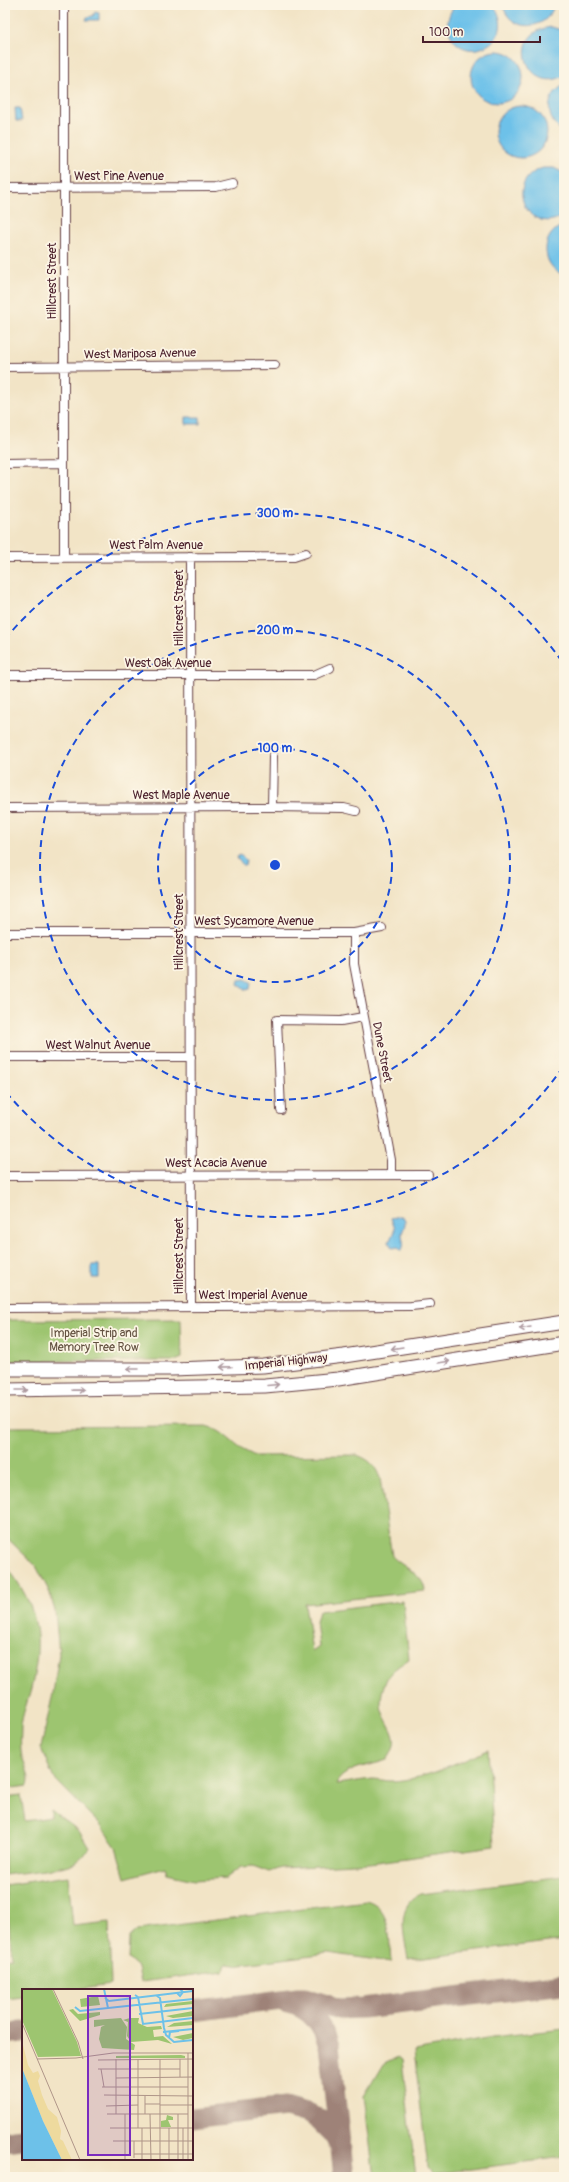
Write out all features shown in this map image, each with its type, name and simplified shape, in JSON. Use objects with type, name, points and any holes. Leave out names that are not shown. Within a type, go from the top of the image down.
[{"type":"main road","name":"Imperial Highway","points":[[5,1369],[186,1368],[295,1362],[564,1322]]},
{"type":"main road","name":"Imperial Highway","points":[[5,1390],[251,1387],[338,1379],[564,1343]]},
{"type":"main road","points":[[137,1389],[143,1384],[180,1383],[184,1381],[186,1376],[186,1368]]},
{"type":"street","name":"Hillcrest Street","points":[[64,5],[64,368],[62,463],[64,558]]},
{"type":"street","name":"West Pine Avenue","points":[[5,188],[216,187],[232,183]]},
{"type":"street","name":"West Mariposa Avenue","points":[[5,367],[64,368],[275,365]]},
{"type":"street","points":[[5,464],[62,463]]},
{"type":"street","name":"West Palm Avenue","points":[[5,558],[294,557],[306,553]]},
{"type":"street","name":"Hillcrest Street","points":[[190,557],[191,1307]]},
{"type":"street","name":"West Oak Avenue","points":[[5,675],[314,675],[330,668]]},
{"type":"street","points":[[272,807],[273,756]]},
{"type":"street","name":"West Maple Avenue","points":[[5,808],[272,807],[344,808],[356,811]]},
{"type":"street","name":"West Sycamore Avenue","points":[[5,933],[354,933],[382,928]]},
{"type":"street","name":"Dune Street","points":[[354,933],[354,964],[390,1160],[391,1174]]},
{"type":"street","points":[[281,1110],[277,1020],[341,1021],[363,1017]]},
{"type":"street","name":"West Walnut Avenue","points":[[5,1057],[191,1057]]},
{"type":"street","name":"West Acacia Avenue","points":[[5,1176],[428,1175]]},
{"type":"street","name":"West Imperial Avenue","points":[[5,1308],[411,1306],[430,1304]]},
{"type":"green space","name":"Imperial Strip and Memory Tree Row","points":[[181,1319],[182,1358],[175,1361],[5,1361],[5,1320]]},
{"type":"green space","points":[[206,1426],[221,1432],[240,1448],[255,1456],[357,1455],[369,1461],[374,1466],[380,1478],[392,1556],[421,1580],[425,1591],[305,1604],[312,1651],[319,1646],[316,1622],[319,1611],[403,1601],[409,1659],[387,1678],[383,1687],[381,1698],[383,1713],[394,1736],[394,1746],[387,1760],[351,1771],[340,1778],[336,1784],[373,1779],[391,1781],[416,1778],[441,1770],[488,1750],[494,1846],[370,1863],[281,1868],[269,1872],[253,1866],[241,1867],[226,1878],[194,1880],[167,1874],[165,1867],[125,1878],[116,1847],[101,1826],[53,1777],[41,1748],[53,1693],[59,1654],[55,1611],[49,1591],[36,1566],[5,1536],[5,1427]]},
{"type":"green space","points":[[5,1564],[25,1594],[31,1608],[37,1637],[37,1653],[31,1689],[21,1727],[21,1751],[28,1773],[29,1782],[28,1786],[5,1789]]},
{"type":"green space","points":[[21,1795],[25,1821],[51,1817],[51,1810],[79,1831],[89,1848],[82,1858],[69,1865],[61,1867],[5,1875],[5,1797]]},
{"type":"green space","points":[[68,1876],[73,1926],[109,1922],[111,1985],[82,1989],[22,1989],[22,1997],[5,1999],[5,1959],[12,1958],[5,1885]]},
{"type":"green space","points":[[564,1876],[564,1940],[408,1960],[403,1923],[404,1914],[407,1906],[420,1894]]},
{"type":"green space","points":[[366,1901],[381,1910],[385,1917],[388,1926],[391,1962],[328,1953],[235,1965],[226,1964],[224,1971],[141,1982],[138,1968],[128,1959],[129,1937],[137,1930]]},
{"type":"green space","points":[[564,2029],[564,2157],[433,2174],[428,2168],[414,2051],[492,2037]]},
{"type":"green space","points":[[398,2057],[402,2060],[416,2177],[374,2177],[364,2096],[383,2064]]},
{"type":"water","points":[[455,5],[494,6],[500,19],[500,30],[494,40],[486,46],[475,49],[465,48],[455,42],[449,31],[448,21],[451,11]]},
{"type":"water","points":[[503,5],[554,5],[550,14],[544,20],[537,24],[528,26],[513,21],[507,14]]},
{"type":"water","points":[[95,12],[99,13],[99,20],[86,20],[87,17],[93,16]]},
{"type":"water","points":[[552,27],[564,31],[564,76],[551,80],[540,77],[532,70],[526,60],[525,50],[529,39],[538,31]]},
{"type":"water","points":[[492,51],[502,51],[516,58],[523,72],[523,82],[516,96],[502,103],[492,103],[482,99],[475,92],[471,82],[471,72],[475,62],[482,55]]},
{"type":"water","points":[[564,85],[564,132],[553,122],[549,108],[553,95]]},
{"type":"water","points":[[516,106],[526,106],[540,113],[547,127],[547,137],[540,151],[526,158],[516,158],[506,154],[499,147],[495,137],[495,127],[499,117],[506,110]]},
{"type":"water","points":[[15,108],[20,108],[22,121],[16,121]]},
{"type":"water","points":[[543,168],[554,168],[564,173],[564,215],[551,220],[540,220],[531,214],[525,205],[522,195],[524,184],[530,175]]},
{"type":"water","points":[[564,225],[564,275],[556,271],[550,265],[546,250],[550,235],[556,229]]},
{"type":"water","points":[[186,417],[200,417],[200,424],[186,424]]},
{"type":"water","points":[[240,855],[246,860],[245,866],[238,860],[237,857]]},
{"type":"water","points":[[245,979],[251,982],[250,989],[246,990],[238,984],[239,980]]},
{"type":"water","points":[[401,1216],[404,1218],[405,1223],[402,1234],[403,1246],[401,1251],[398,1247],[392,1248],[389,1242],[395,1229],[391,1218]]},
{"type":"water","points":[[92,1265],[99,1265],[99,1278],[92,1278]]},
{"type":"taxiway","points":[[193,2011],[298,1998],[305,1998],[339,2009],[362,2008],[564,1984]]},
{"type":"taxiway","points":[[287,2003],[303,2008],[309,2013],[319,2024],[329,2045],[344,2177]]},
{"type":"taxiway","points":[[5,2034],[22,2032]]},
{"type":"taxiway","points":[[193,2118],[286,2107],[310,2114],[318,2119],[334,2135],[339,2145]]},
{"type":"taxiway","points":[[5,2141],[22,2139]]}]
